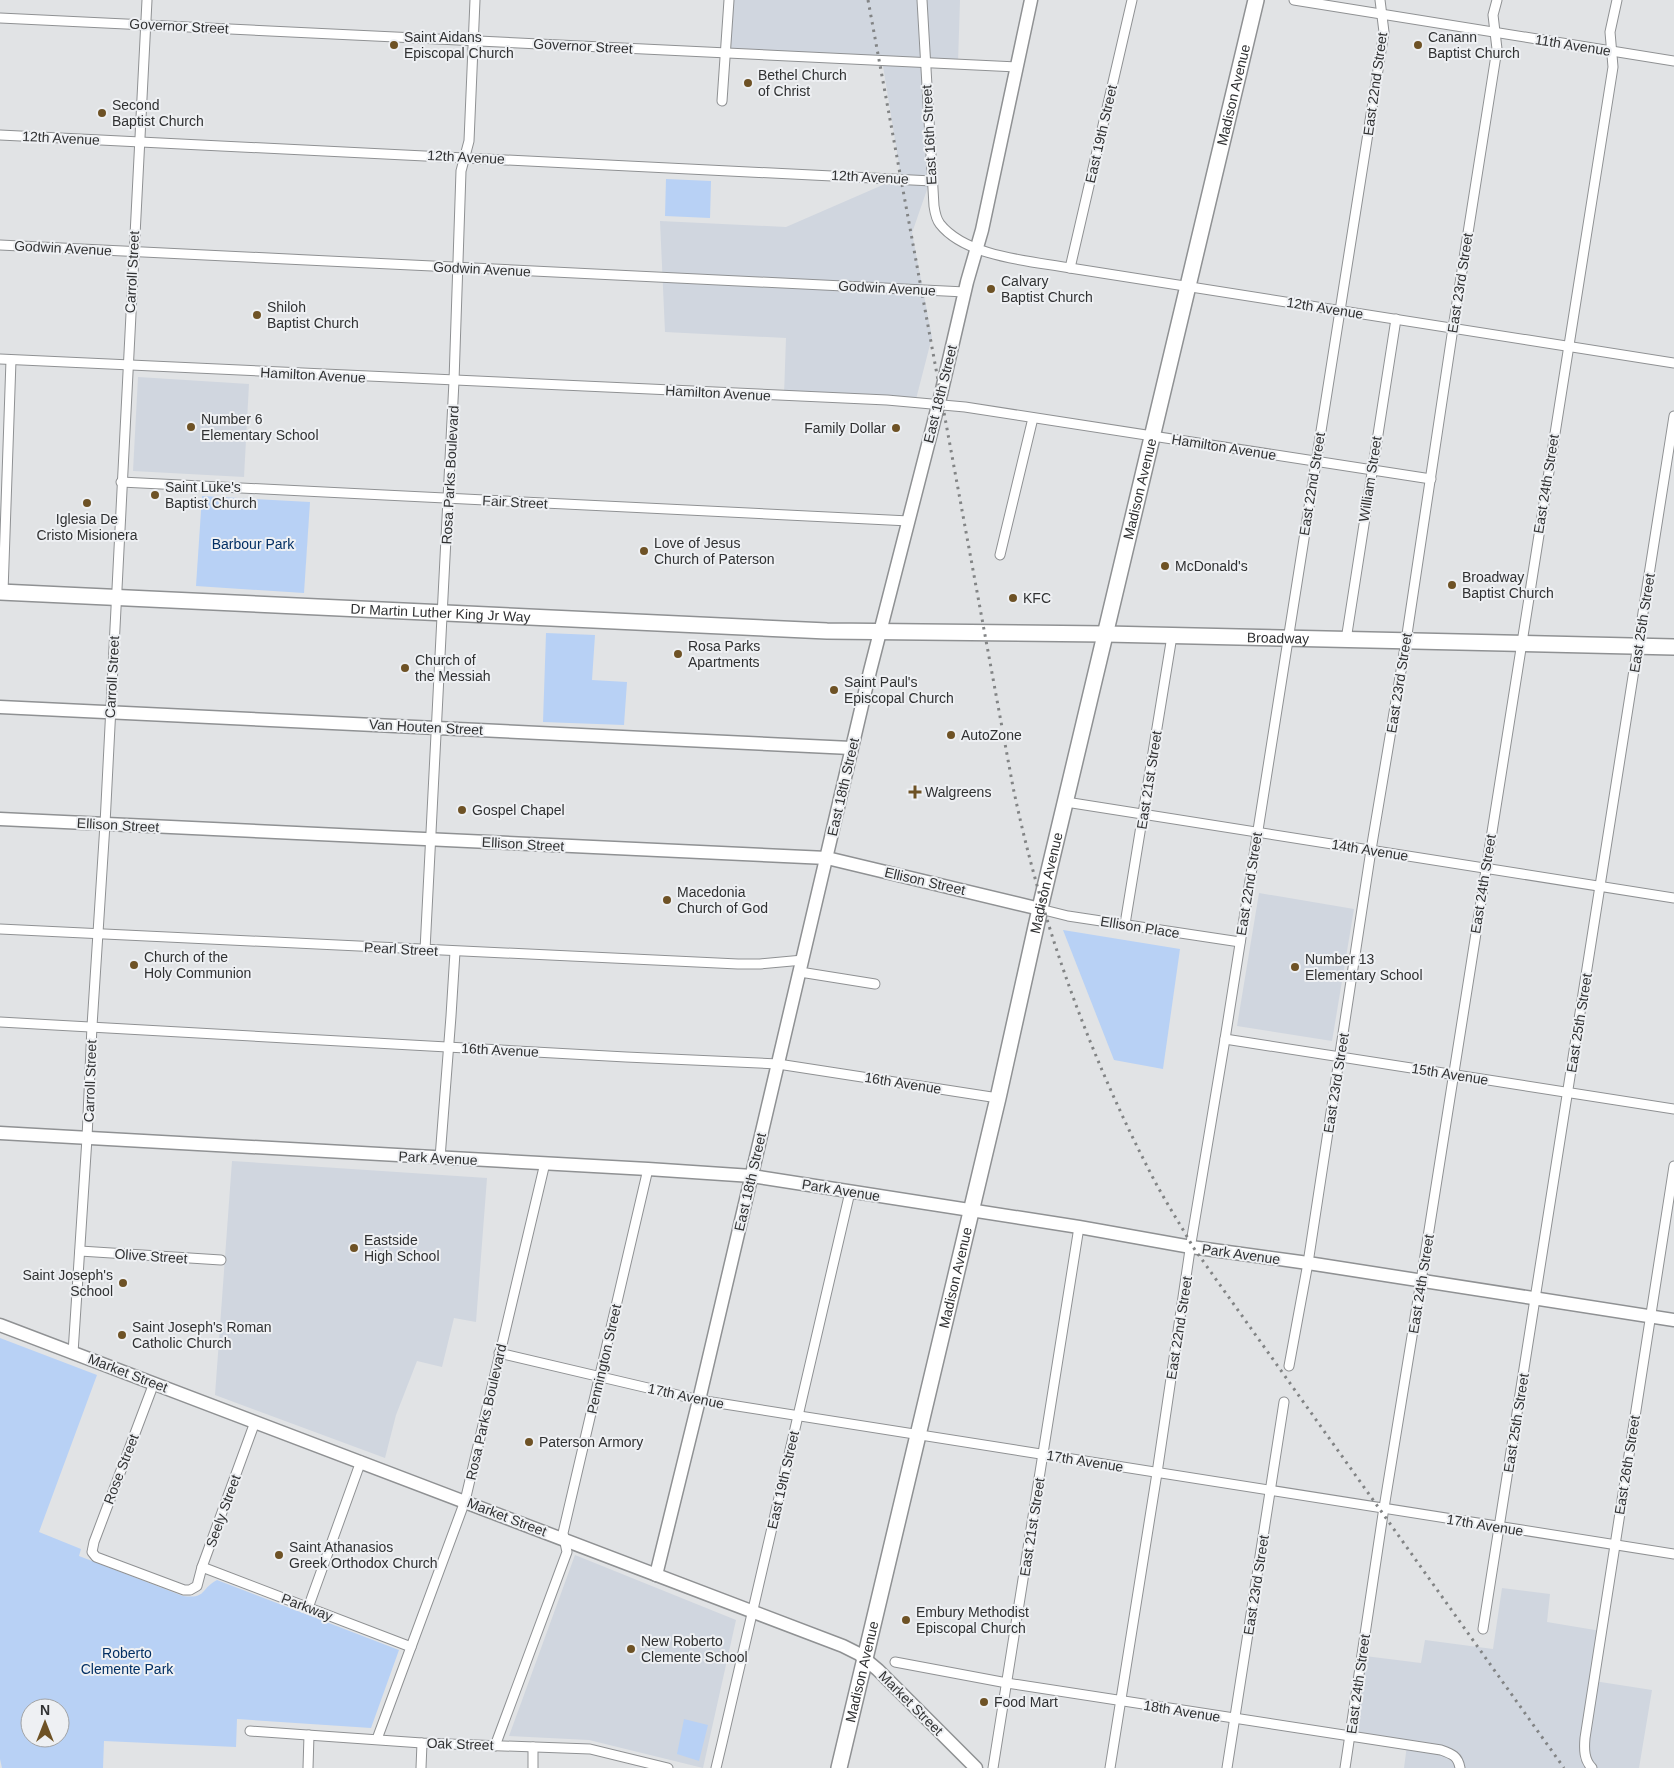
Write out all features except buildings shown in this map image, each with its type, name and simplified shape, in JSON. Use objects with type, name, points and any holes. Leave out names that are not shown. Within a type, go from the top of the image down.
[{"type":"main road","name":"Madison Avenue","points":[[839,1768],[998,1098],[1040,909],[1154,436],[1256,0]]},
{"type":"main road","name":"Dr Martin Luther King Jr Way","points":[[1,592],[827,631],[880,631]]},
{"type":"main road","name":"Broadway","points":[[880,631],[1106,634],[1674,647]]},
{"type":"street","name":"Carroll Street","points":[[73,1353],[88,1138],[92,1026],[105,824],[147,0]]},
{"type":"street","name":"Rosa Parks Boulevard","points":[[425,950],[449,499],[459,268],[461,171],[469,141],[475,0]]},
{"type":"street","points":[[722,101],[729,0]]},
{"type":"street","name":"East 16th Street","points":[[922,0],[932,180],[936,216],[941,225],[959,240],[977,249]]},
{"type":"street","name":"East 18th Street","points":[[656,1575],[880,631],[982,230],[1031,0]]},
{"type":"street","name":"East 19th Street","points":[[1070,268],[1132,0]]},
{"type":"street","name":"11th Avenue","points":[[1294,0],[1674,61]]},
{"type":"street","name":"East 22nd Street","points":[[1110,1768],[1384,32],[1380,0]]},
{"type":"street","name":"East 23rd Street","points":[[1289,1366],[1308,1263],[1497,49],[1493,15],[1497,0]]},
{"type":"street","name":"East 24th Street","points":[[1345,1768],[1384,1509],[1612,67],[1610,32],[1616,0]]},
{"type":"street","name":"Governor Street","points":[[0,18],[880,62],[1017,67]]},
{"type":"street","name":"12th Avenue","points":[[0,134],[932,180]]},
{"type":"street","name":"Godwin Avenue","points":[[0,245],[965,292]]},
{"type":"street","name":"12th Avenue","points":[[977,249],[992,255],[1070,268],[1674,363]]},
{"type":"street","name":"William Street","points":[[1346,640],[1396,319]]},
{"type":"street","name":"Hamilton Avenue","points":[[0,359],[880,400],[965,407],[1430,479]]},
{"type":"street","points":[[1,592],[12,360]]},
{"type":"street","name":"East 25th Street","points":[[1483,1629],[1674,416]]},
{"type":"street","points":[[1000,555],[1033,418]]},
{"type":"street","name":"Fair Street","points":[[121,482],[909,521]]},
{"type":"street","name":"East 21st Street","points":[[1125,924],[1172,636]]},
{"type":"street","name":"Van Houten Street","points":[[0,707],[852,748]]},
{"type":"street","name":"14th Avenue","points":[[1066,802],[1674,898]]},
{"type":"street","name":"Ellison Street","points":[[0,819],[827,858],[1040,909]]},
{"type":"street","name":"Ellison Place","points":[[1040,909],[1240,942]]},
{"type":"street","name":"Pearl Street","points":[[0,929],[454,952],[802,966]]},
{"type":"street","points":[[440,1158],[454,952]]},
{"type":"street","points":[[802,966],[875,984]]},
{"type":"street","name":"16th Avenue","points":[[0,1022],[778,1064],[998,1098]]},
{"type":"street","name":"15th Avenue","points":[[1225,1039],[1674,1109]]},
{"type":"street","name":"Park Avenue","points":[[0,1133],[752,1176],[1079,1227],[1191,1247],[1421,1280],[1674,1320]]},
{"type":"street","name":"Rosa Parks Boulevard","points":[[377,1739],[465,1501],[545,1163]]},
{"type":"street","name":"East 26th Street","points":[[1590,1766],[1584,1746],[1585,1738],[1674,1166]]},
{"type":"street","name":"Pennington Street","points":[[495,1746],[567,1552],[563,1533],[648,1169]]},
{"type":"street","name":"East 19th Street","points":[[716,1768],[850,1192]]},
{"type":"street","name":"East 21st Street","points":[[993,1768],[1079,1227]]},
{"type":"street","name":"Olive Street","points":[[80,1251],[221,1260]]},
{"type":"street","name":"Market Street","points":[[0,1325],[843,1646],[865,1659],[878,1670],[976,1768]]},
{"type":"street","name":"17th Avenue","points":[[500,1353],[699,1400],[1674,1554]]},
{"type":"street","name":"Rose Street","points":[[154,1383],[94,1542],[92,1552],[96,1557],[184,1590]]},
{"type":"street","name":"East 23rd Street","points":[[1227,1768],[1284,1402]]},
{"type":"street","name":"Seely Street","points":[[184,1590],[190,1590],[197,1586],[202,1567],[255,1422]]},
{"type":"street","points":[[308,1608],[361,1462]]},
{"type":"street","name":"Parkway","points":[[202,1567],[411,1647]]},
{"type":"street","name":"18th Avenue","points":[[895,1662],[1007,1683],[1441,1750],[1453,1754],[1458,1760],[1460,1768]]},
{"type":"street","name":"Oak Street","points":[[250,1731],[422,1743],[590,1749],[668,1768]]},
{"type":"street","points":[[308,1768],[309,1735]]},
{"type":"street","points":[[421,1768],[422,1743]]},
{"type":"street","points":[[532,1768],[533,1747]]},
{"type":"shaded area","points":[[728,0],[960,0],[958,63],[927,62],[931,178],[912,233],[932,337],[915,403],[784,395],[786,338],[665,332],[660,221],[786,227],[901,177],[882,60],[724,52]]},
{"type":"shaded area","name":"Number 6 Elementary School","points":[[138,377],[249,384],[244,477],[133,471]]},
{"type":"shaded area","name":"Number 13 Elementary School","points":[[1259,893],[1354,909],[1332,1041],[1237,1026]]},
{"type":"shaded area","name":"Eastside High School","points":[[232,1161],[487,1178],[476,1322],[454,1318],[442,1367],[417,1361],[396,1415],[385,1458],[215,1395]]},
{"type":"shaded area","points":[[575,1555],[736,1620],[703,1768],[589,1740],[509,1736]]},
{"type":"shaded area","points":[[1502,1588],[1550,1594],[1547,1622],[1601,1631],[1594,1681],[1652,1690],[1639,1768],[1404,1768],[1407,1745],[1353,1736],[1365,1656],[1421,1663],[1425,1640],[1493,1649]]},
{"type":"green space","points":[[666,179],[711,181],[710,218],[665,216]]},
{"type":"green space","name":"Barbour Park","points":[[202,496],[310,502],[304,593],[196,586]]},
{"type":"green space","points":[[546,633],[595,635],[592,680],[627,682],[624,725],[543,722]]},
{"type":"green space","points":[[1063,930],[1180,949],[1163,1069],[1114,1060]]},
{"type":"green space","name":"Roberto Clemente Park","points":[[0,1338],[97,1375],[39,1532],[81,1549],[79,1556],[183,1596],[200,1595],[217,1580],[399,1650],[371,1728],[237,1719],[236,1747],[104,1741],[103,1768],[2,1768],[0,1759]]},
{"type":"green space","points":[[684,1719],[708,1725],[699,1761],[677,1754]]},
{"type":"railway","points":[[868,0],[1013,787],[1037,887],[1068,984],[1086,1032],[1127,1126],[1160,1191],[1193,1247],[1564,1768]]},
{"type":"place","name":"Saint Aidans Episcopal Church","points":[[394,45]]},
{"type":"place","name":"Canann Baptist Church","points":[[1418,45]]},
{"type":"place","name":"Bethel Church of Christ","points":[[748,83]]},
{"type":"place","name":"Second Baptist Church","points":[[102,113]]},
{"type":"place","name":"Calvary Baptist Church","points":[[991,289]]},
{"type":"place","name":"Shiloh Baptist Church","points":[[257,315]]},
{"type":"place","name":"Number 6 Elementary School","points":[[191,427]]},
{"type":"place","name":"Family Dollar","points":[[896,428]]},
{"type":"place","name":"Saint Luke's Baptist Church","points":[[155,495]]},
{"type":"place","name":"Iglesia De Cristo Misionera","points":[[87,503]]},
{"type":"place","name":"Love of Jesus Church of Paterson","points":[[644,551]]},
{"type":"place","name":"McDonald's","points":[[1165,566]]},
{"type":"place","name":"Broadway Baptist Church","points":[[1452,585]]},
{"type":"place","name":"KFC","points":[[1013,598]]},
{"type":"place","name":"Rosa Parks Apartments","points":[[678,654]]},
{"type":"place","name":"Church of the Messiah","points":[[405,668]]},
{"type":"place","name":"Saint Paul's Episcopal Church","points":[[834,690]]},
{"type":"place","name":"AutoZone","points":[[951,735]]},
{"type":"place","name":"Walgreens","points":[[915,792]]},
{"type":"place","name":"Gospel Chapel","points":[[462,810]]},
{"type":"place","name":"Macedonia Church of God","points":[[667,900]]},
{"type":"place","name":"Church of the Holy Communion","points":[[134,965]]},
{"type":"place","name":"Number 13 Elementary School","points":[[1295,967]]},
{"type":"place","name":"Eastside High School","points":[[354,1248]]},
{"type":"place","name":"Saint Joseph's School","points":[[123,1283]]},
{"type":"place","name":"Saint Joseph's Roman Catholic Church","points":[[122,1335]]},
{"type":"place","name":"Paterson Armory","points":[[529,1442]]},
{"type":"place","name":"Saint Athanasios Greek Orthodox Church","points":[[279,1555]]},
{"type":"place","name":"Embury Methodist Episcopal Church","points":[[906,1620]]},
{"type":"place","name":"New Roberto Clemente School","points":[[631,1649]]},
{"type":"place","name":"Food Mart","points":[[984,1702]]}]
